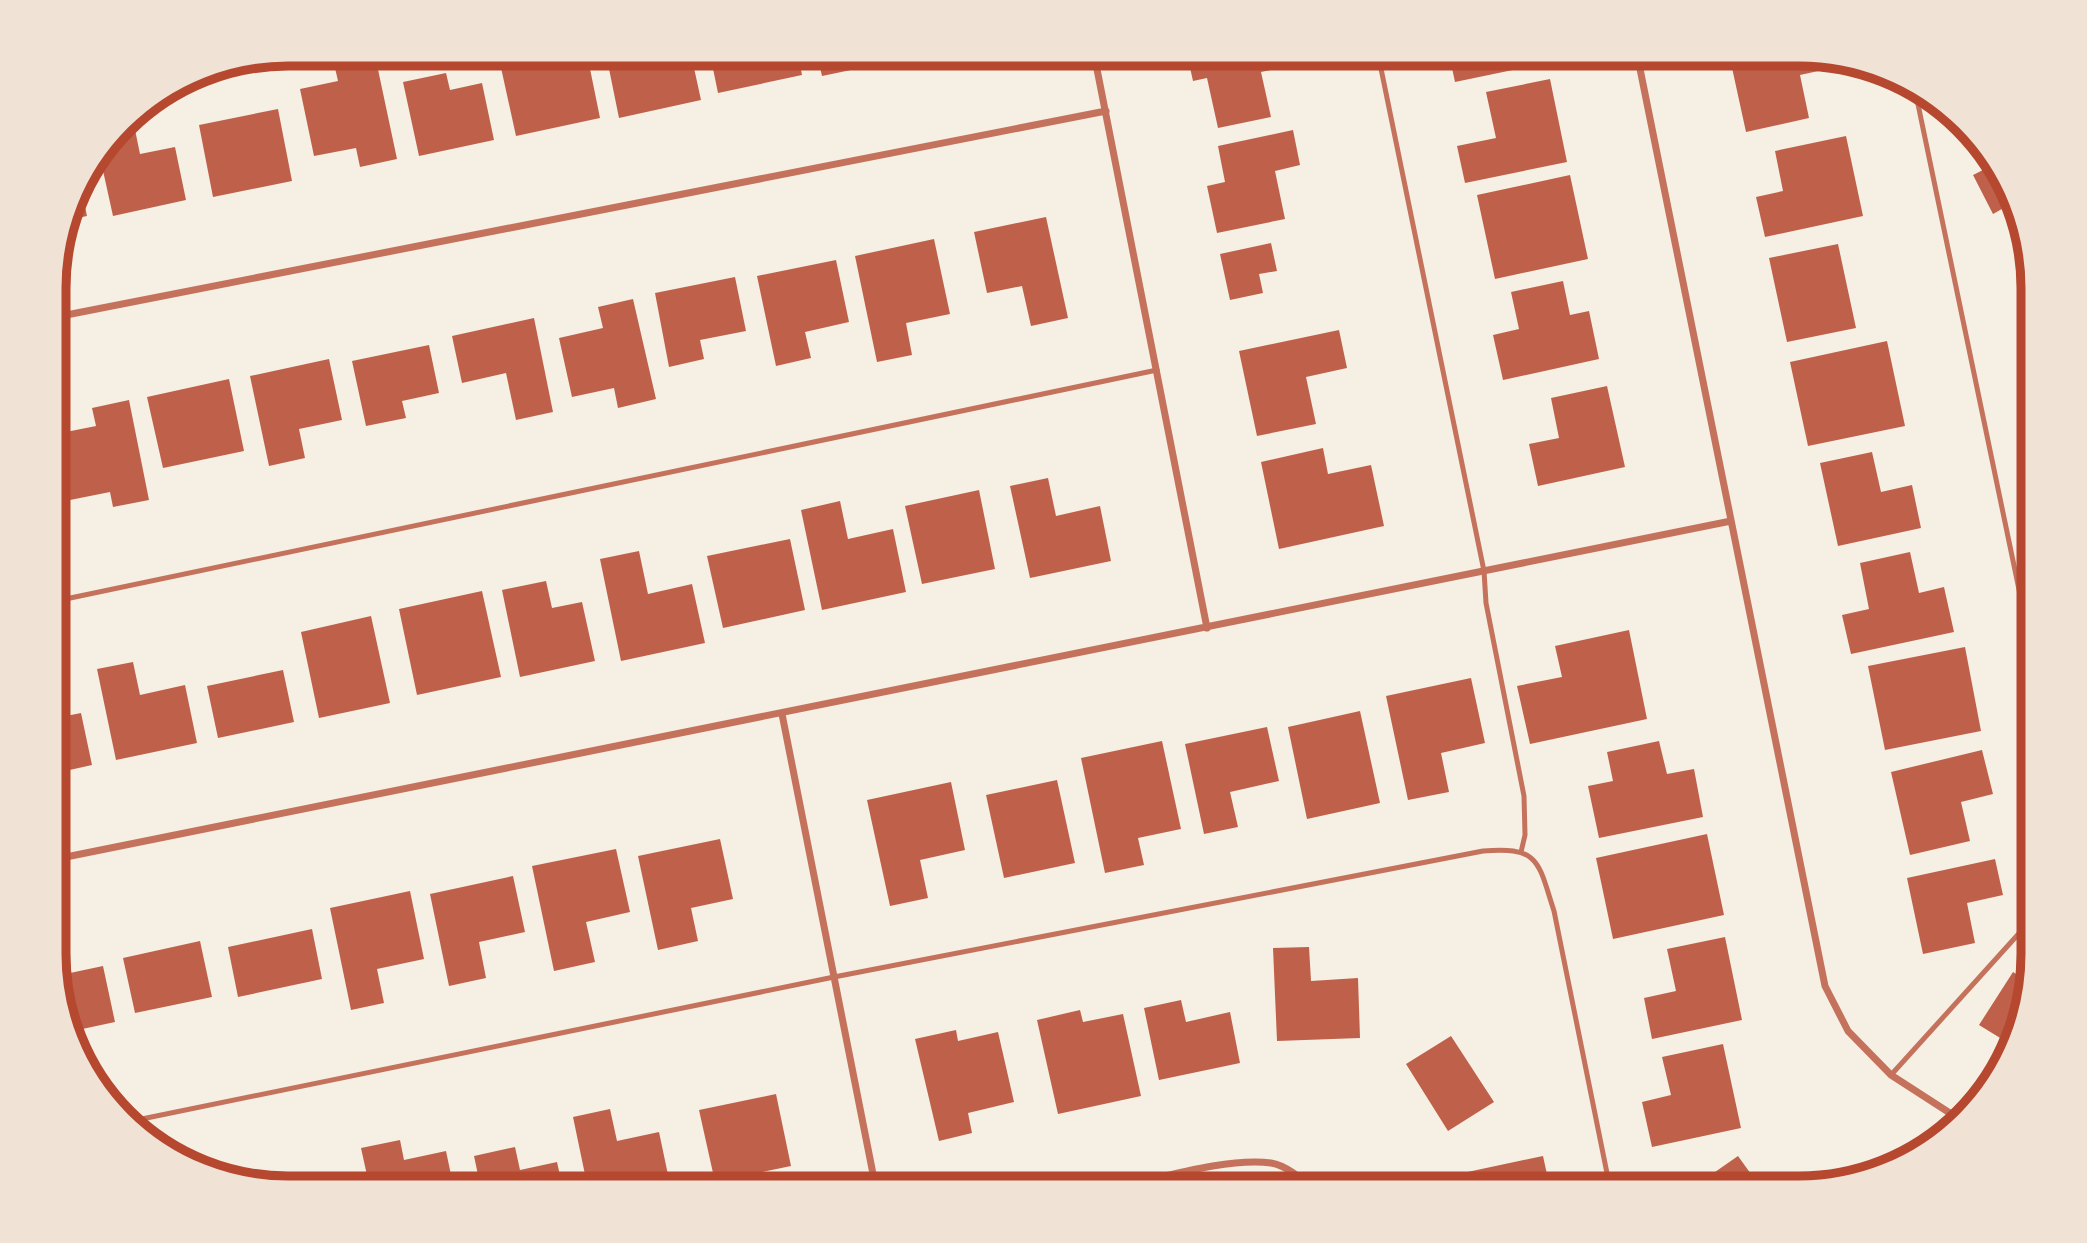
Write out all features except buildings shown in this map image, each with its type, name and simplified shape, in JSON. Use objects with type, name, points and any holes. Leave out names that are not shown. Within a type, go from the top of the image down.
[{"type":"street","points":[[1097,67],[1207,628]]},
{"type":"street","points":[[1640,67],[1825,986],[1849,1031],[1891,1075],[1952,1114]]},
{"type":"street","points":[[67,315],[1106,111]]},
{"type":"street","points":[[67,857],[1731,521]]},
{"type":"street","points":[[782,714],[873,1176]]},
{"type":"street","points":[[1172,1176],[1220,1166],[1273,1163],[1297,1176]]},
{"type":"lane","points":[[1381,67],[1484,571],[1486,603],[1524,796],[1525,835],[1521,852]]},
{"type":"lane","points":[[1917,101],[2020,594]]},
{"type":"lane","points":[[67,599],[1157,370]]},
{"type":"lane","points":[[141,1119],[834,978],[1483,851],[1515,848],[1540,870],[1554,911],[1608,1176]]},
{"type":"lane","points":[[1891,1075],[2020,932]]}]
